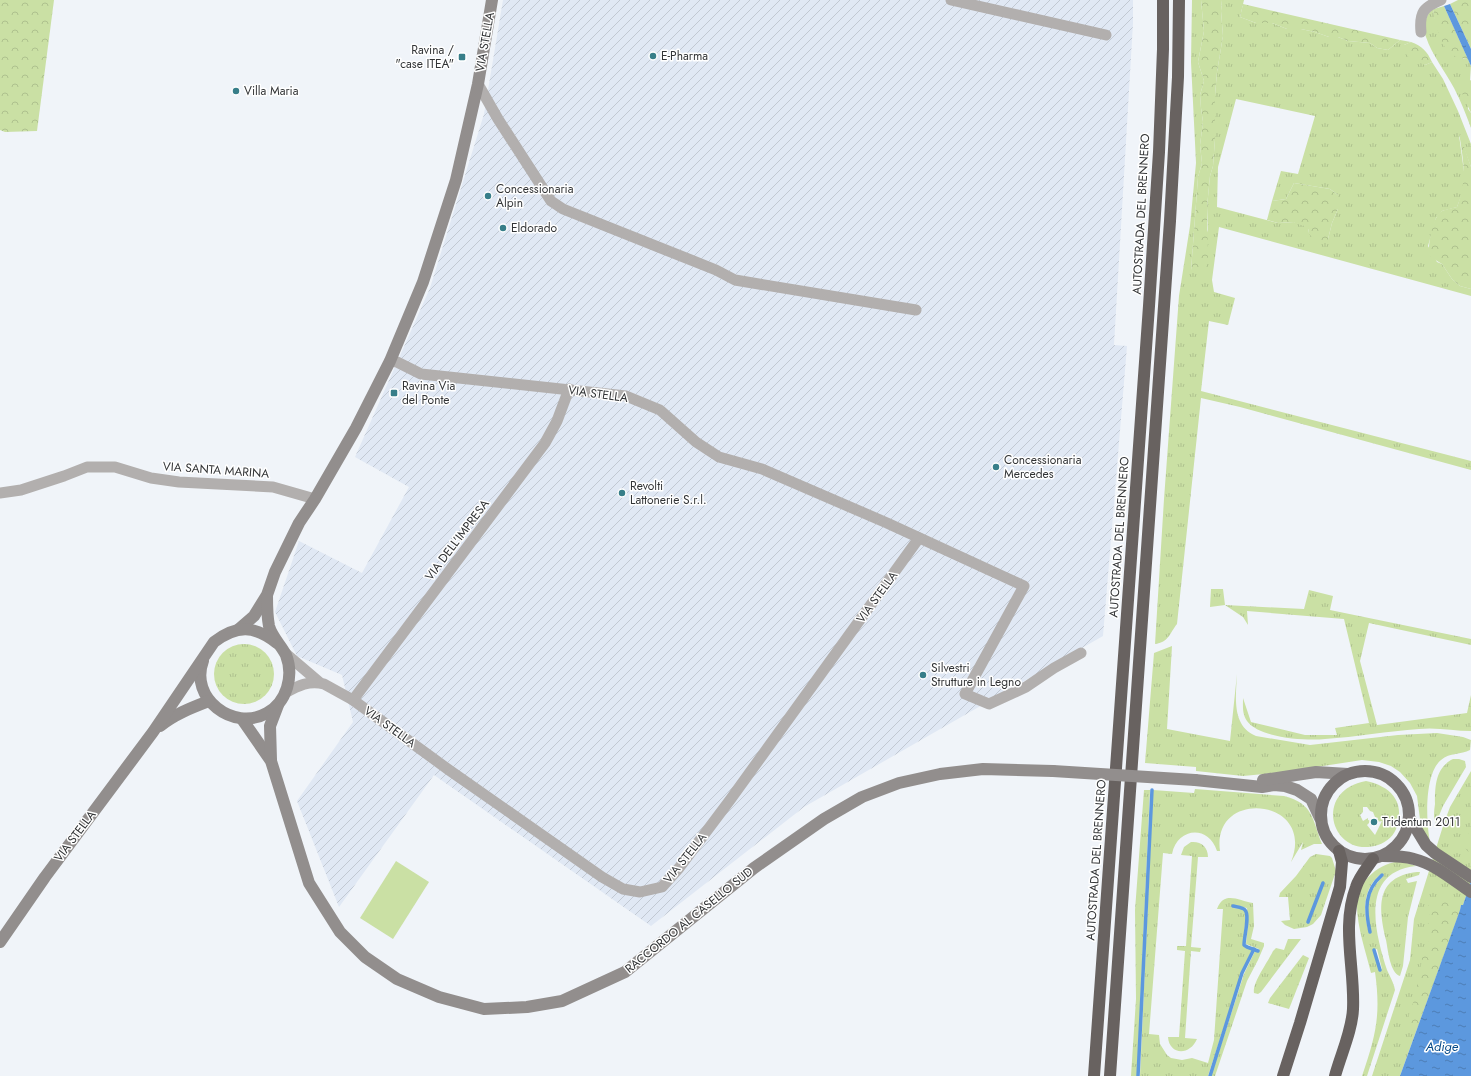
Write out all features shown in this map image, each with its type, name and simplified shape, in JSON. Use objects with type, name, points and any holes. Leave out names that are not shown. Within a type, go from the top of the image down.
[{"type":"highway","name":"AUTOSTRADA DEL BRENNERO","points":[[1094,1075],[1150,298],[1159,152],[1163,49],[1163,0]]},
{"type":"highway","points":[[1110,1076],[1170,221],[1178,77],[1179,0]]},
{"type":"highway","points":[[1282,1076],[1300,1022],[1340,886],[1342,862],[1339,851]]},
{"type":"highway","points":[[1334,1076],[1351,1024],[1353,1008],[1349,935],[1350,913],[1355,888],[1359,880],[1378,857]]},
{"type":"main road","name":"VIA STELLA","points":[[239,630],[254,616],[267,594],[284,552],[299,523],[315,499],[356,428],[390,361],[423,282],[456,180],[478,84],[492,0]]},
{"type":"main road","name":"VIA STELLA","points":[[205,653],[201,665],[200,678],[203,690],[209,701],[221,712],[229,716],[242,719],[255,718],[267,713],[278,705],[285,693],[289,680],[289,667],[285,654],[269,627],[267,594]]},
{"type":"main road","name":"VIA STELLA","points":[[0,942],[45,877],[153,732],[205,653],[214,642],[225,634],[239,630],[253,630],[266,634],[277,642]]},
{"type":"main road","name":"VIA STELLA","points":[[153,732],[168,719],[185,710],[209,701]]},
{"type":"main road","name":"RACCORDO AL CASELLO SUD","points":[[278,705],[270,726],[271,761],[309,883],[340,932],[365,957],[397,979],[439,996],[484,1009],[527,1007],[562,1001],[625,972],[754,868],[824,819],[862,797],[899,783],[940,774],[984,769],[1053,771],[1196,780],[1262,787],[1274,785],[1297,790],[1311,799],[1320,818],[1326,837],[1339,851],[1355,858],[1407,857],[1431,865],[1471,892]]},
{"type":"main road","name":"RACCORDO AL CASELLO SUD","points":[[242,719],[271,761]]},
{"type":"main road","name":"RACCORDO AL CASELLO SUD","points":[[1228,784],[1316,772],[1348,774],[1371,771],[1379,773],[1390,779],[1404,794],[1408,805],[1409,817],[1406,832],[1403,838],[1395,847],[1378,857]]},
{"type":"main road","name":"RACCORDO AL CASELLO SUD","points":[[1320,818],[1321,806],[1326,793],[1337,780],[1348,774]]},
{"type":"main road","name":"RACCORDO AL CASELLO SUD","points":[[1409,817],[1426,845],[1435,853],[1471,877]]},
{"type":"street","points":[[951,0],[1106,35]]},
{"type":"street","points":[[1421,32],[1420,22],[1424,9],[1436,2]]},
{"type":"street","name":"VIA STELLA","points":[[478,84],[498,119],[551,201],[563,209],[716,270],[735,280],[916,310]]},
{"type":"street","name":"VIA STELLA","points":[[390,361],[397,362],[422,374],[626,396],[660,410],[696,442],[719,457],[762,469],[1024,586],[965,694],[989,704],[1026,687],[1054,668],[1081,653]]},
{"type":"street","name":"VIA DELL'IMPRESA","points":[[353,700],[545,443],[557,421],[569,389]]},
{"type":"street","name":"VIA SANTA MARINA","points":[[0,493],[21,490],[87,467],[115,467],[151,478],[179,482],[273,487],[315,499]]},
{"type":"street","name":"VIA STELLA","points":[[285,654],[319,682],[353,700],[449,770],[602,877],[623,889],[640,892],[662,887],[679,868],[730,800],[919,538]]},
{"type":"street","points":[[285,693],[301,684],[319,682]]},
{"type":"shaded area","points":[[503,0],[1133,0],[1133,23],[1114,345],[1127,346],[1103,636],[804,807],[651,926],[434,775],[339,907],[297,801],[353,722],[342,675],[297,656],[275,612],[299,541],[362,573],[409,487],[355,457],[430,288],[484,114]]},
{"type":"green space","points":[[0,0],[54,0],[37,131],[5,132],[0,130]]},
{"type":"green space","points":[[1192,0],[1201,0],[1204,31],[1198,62],[1204,81],[1200,95],[1203,122],[1200,145],[1202,163],[1198,177],[1191,271],[1208,230],[1207,207],[1215,139],[1215,95],[1223,36],[1221,11],[1222,0],[1244,0],[1240,17],[1256,23],[1272,23],[1287,29],[1301,29],[1329,37],[1338,37],[1348,41],[1370,43],[1377,48],[1388,50],[1400,40],[1411,42],[1404,45],[1425,65],[1432,62],[1443,79],[1471,144],[1471,167],[1459,135],[1465,179],[1463,191],[1457,207],[1442,211],[1436,218],[1428,246],[1437,262],[1442,264],[1452,279],[1460,286],[1471,289],[1471,296],[1219,227],[1212,280],[1214,292],[1235,298],[1228,325],[1209,321],[1201,391],[1471,461],[1471,470],[1240,407],[1201,398],[1177,624],[1166,639],[1155,644],[1179,296],[1190,226],[1196,163],[1191,62]],"holes":[[[1236,99],[1315,116],[1298,174],[1281,171],[1272,201],[1286,199],[1294,183],[1330,189],[1338,195],[1338,209],[1332,223],[1328,239],[1309,233],[1306,226],[1294,222],[1278,223],[1217,207],[1218,167]]]},
{"type":"green space","points":[[1201,0],[1222,0],[1221,11],[1223,36],[1217,72],[1213,166],[1210,176],[1207,207],[1208,260],[1206,267],[1198,271],[1191,271],[1198,177],[1202,163],[1200,145],[1203,122],[1200,95],[1204,81],[1198,62],[1204,31]]},
{"type":"green space","points":[[1458,0],[1471,0],[1471,49],[1450,4]]},
{"type":"green space","points":[[1243,4],[1400,40],[1388,50],[1377,48],[1370,43],[1348,41],[1338,37],[1329,37],[1301,29],[1287,29],[1272,23],[1256,23],[1240,17]]},
{"type":"green space","points":[[1444,6],[1468,59],[1455,56],[1447,50],[1441,40],[1434,19],[1434,9]]},
{"type":"green space","points":[[1434,9],[1434,15],[1439,28],[1463,59],[1468,59],[1471,66],[1468,109],[1471,113],[1471,128],[1457,93],[1435,57],[1426,37],[1425,29],[1427,17]]},
{"type":"green space","points":[[1411,42],[1424,49],[1432,62],[1425,65],[1410,58],[1404,50],[1404,45]]},
{"type":"green space","points":[[1471,80],[1471,113],[1462,93],[1464,84]]},
{"type":"green space","points":[[1459,132],[1471,167],[1471,289],[1460,286],[1452,279],[1442,264],[1429,256],[1429,245],[1433,225],[1442,211],[1457,207],[1463,187],[1464,170]]},
{"type":"green space","points":[[1294,183],[1330,189],[1338,195],[1338,209],[1326,242],[1312,237],[1308,229],[1303,225],[1294,222],[1278,223],[1267,220],[1272,201],[1286,199]]},
{"type":"green space","points":[[1211,589],[1223,589],[1225,605],[1210,607]]},
{"type":"green space","points":[[1309,590],[1333,596],[1330,610],[1471,639],[1471,645],[1369,623],[1360,661],[1377,725],[1467,713],[1471,695],[1471,731],[1426,729],[1337,738],[1295,739],[1272,735],[1253,727],[1244,716],[1243,698],[1251,722],[1305,735],[1337,735],[1335,728],[1369,723],[1344,619],[1247,611],[1248,625],[1243,617],[1225,605],[1304,609]]},
{"type":"green space","points":[[238,644],[250,644],[266,652],[272,662],[274,674],[272,686],[266,696],[250,704],[238,704],[222,696],[214,680],[214,668],[222,652]]},
{"type":"green space","points":[[1172,646],[1167,729],[1230,741],[1237,674],[1236,701],[1239,718],[1242,725],[1256,736],[1310,745],[1398,735],[1437,733],[1463,737],[1471,740],[1470,750],[1444,757],[1435,767],[1429,787],[1427,811],[1430,842],[1421,827],[1417,796],[1410,783],[1400,772],[1391,766],[1379,762],[1362,760],[1284,772],[1243,776],[1196,771],[1196,767],[1145,763],[1154,653]]},
{"type":"green space","points":[[1453,759],[1465,761],[1466,767],[1443,806],[1436,823],[1434,814],[1437,778],[1443,767]]},
{"type":"green space","points":[[1471,771],[1471,881],[1400,1076],[1372,1076],[1410,960],[1414,919],[1443,826],[1450,807]]},
{"type":"green space","points":[[1366,781],[1375,783],[1394,796],[1399,809],[1399,817],[1394,832],[1387,840],[1378,845],[1362,847],[1349,843],[1339,834],[1334,822],[1333,810],[1338,797],[1349,787]],"holes":[[[1363,807],[1367,807],[1373,812],[1375,817],[1378,818],[1376,822],[1382,821],[1375,835],[1367,825],[1371,821],[1368,820],[1368,818],[1363,821],[1360,815],[1363,812]]]},
{"type":"green space","points":[[1195,789],[1284,796],[1294,799],[1307,808],[1322,844],[1314,844],[1301,850],[1303,842],[1291,862],[1295,841],[1290,824],[1278,814],[1262,808],[1245,809],[1231,817],[1222,830],[1220,851],[1217,851],[1213,842],[1207,836],[1200,833],[1193,833],[1180,839],[1175,845],[1172,854],[1163,853],[1149,1034],[1159,1035],[1160,1044],[1167,1055],[1171,1058],[1182,1060],[1192,1058],[1208,1063],[1214,1040],[1223,909],[1217,909],[1220,903],[1228,898],[1232,898],[1253,903],[1254,926],[1251,939],[1264,943],[1264,946],[1247,981],[1215,1076],[1211,1076],[1244,974],[1255,951],[1258,952],[1259,949],[1246,944],[1248,924],[1247,908],[1234,905],[1233,908],[1243,909],[1245,911],[1243,944],[1246,948],[1252,950],[1242,971],[1208,1076],[1140,1076],[1153,790],[1194,793]]},
{"type":"green space","points":[[1144,790],[1150,790],[1137,1076],[1131,1076],[1136,999],[1135,910]]},
{"type":"green space","points":[[1471,831],[1471,854],[1464,846],[1464,843],[1466,837]]},
{"type":"green space","points":[[1191,842],[1203,845],[1207,850],[1208,857],[1198,857],[1191,947],[1201,948],[1200,952],[1191,951],[1185,1038],[1197,1039],[1194,1045],[1190,1048],[1185,1051],[1180,1051],[1172,1047],[1169,1043],[1168,1037],[1179,1037],[1185,951],[1177,950],[1177,946],[1186,946],[1192,856],[1181,855],[1184,847]]},
{"type":"green space","points":[[1316,854],[1330,856],[1336,871],[1321,915],[1313,924],[1307,927],[1294,929],[1285,925],[1281,921],[1290,920],[1288,897],[1279,897],[1280,893],[1296,876],[1310,857]]},
{"type":"green space","points":[[396,861],[429,882],[393,939],[360,918]]},
{"type":"green space","points":[[1401,861],[1416,866],[1398,871],[1386,880],[1379,892],[1376,906],[1378,939],[1387,970],[1395,990],[1367,1076],[1362,1076],[1371,1048],[1376,1025],[1377,987],[1375,972],[1371,973],[1364,947],[1358,919],[1357,902],[1366,879],[1378,869],[1393,862]],"holes":[[[1381,874],[1383,876],[1373,889],[1368,902],[1368,916],[1371,932],[1369,933],[1365,909],[1367,894],[1370,887]],[[1377,949],[1382,969],[1379,970],[1373,950]]]},
{"type":"green space","points":[[1420,872],[1419,875],[1406,879],[1408,883],[1417,881],[1408,917],[1403,966],[1400,976],[1394,971],[1389,955],[1381,906],[1386,888],[1393,880],[1403,875]]},
{"type":"green space","points":[[1435,898],[1456,905],[1460,910],[1417,1028],[1410,1024],[1409,1016],[1415,998],[1423,949],[1428,944],[1430,938],[1426,927],[1430,920],[1428,904],[1430,900]]},
{"type":"green space","points":[[1288,939],[1301,939],[1261,992],[1258,994],[1254,993],[1255,984],[1273,951],[1276,948],[1284,950]]},
{"type":"green space","points":[[1303,955],[1309,958],[1289,1009],[1268,1003],[1270,998]]},
{"type":"water","points":[[1450,4],[1471,49],[1471,66],[1444,6]]},
{"type":"water","name":"Adige","points":[[1471,881],[1471,1076],[1400,1076],[1461,905],[1463,905]]},
{"type":"waterway","points":[[1138,1076],[1152,790]]},
{"type":"waterway","points":[[1370,932],[1367,916],[1367,901],[1376,881],[1382,875]]},
{"type":"waterway","points":[[1308,922],[1323,883]]},
{"type":"waterway","points":[[1233,906],[1243,908],[1247,916],[1244,945],[1258,951]]},
{"type":"waterway","points":[[1210,1076],[1242,973],[1254,949]]},
{"type":"waterway","points":[[1374,950],[1380,970]]},
{"type":"place","name":"E-Pharma","points":[[653,56]]},
{"type":"place","name":"Ravina / \"case ITEA\"","points":[[462,57]]},
{"type":"place","name":"Villa Maria","points":[[236,91]]},
{"type":"place","name":"Concessionaria Alpin","points":[[488,196]]},
{"type":"place","name":"Eldorado","points":[[503,228]]},
{"type":"place","name":"Ravina Via del Ponte","points":[[394,393]]},
{"type":"place","name":"Concessionaria Mercedes","points":[[996,467]]},
{"type":"place","name":"Revolti Lattonerie S.r.l.","points":[[622,493]]},
{"type":"place","name":"Silvestri Strutture in Legno","points":[[923,675]]},
{"type":"place","name":"Tridentum 2011","points":[[1374,822]]}]
